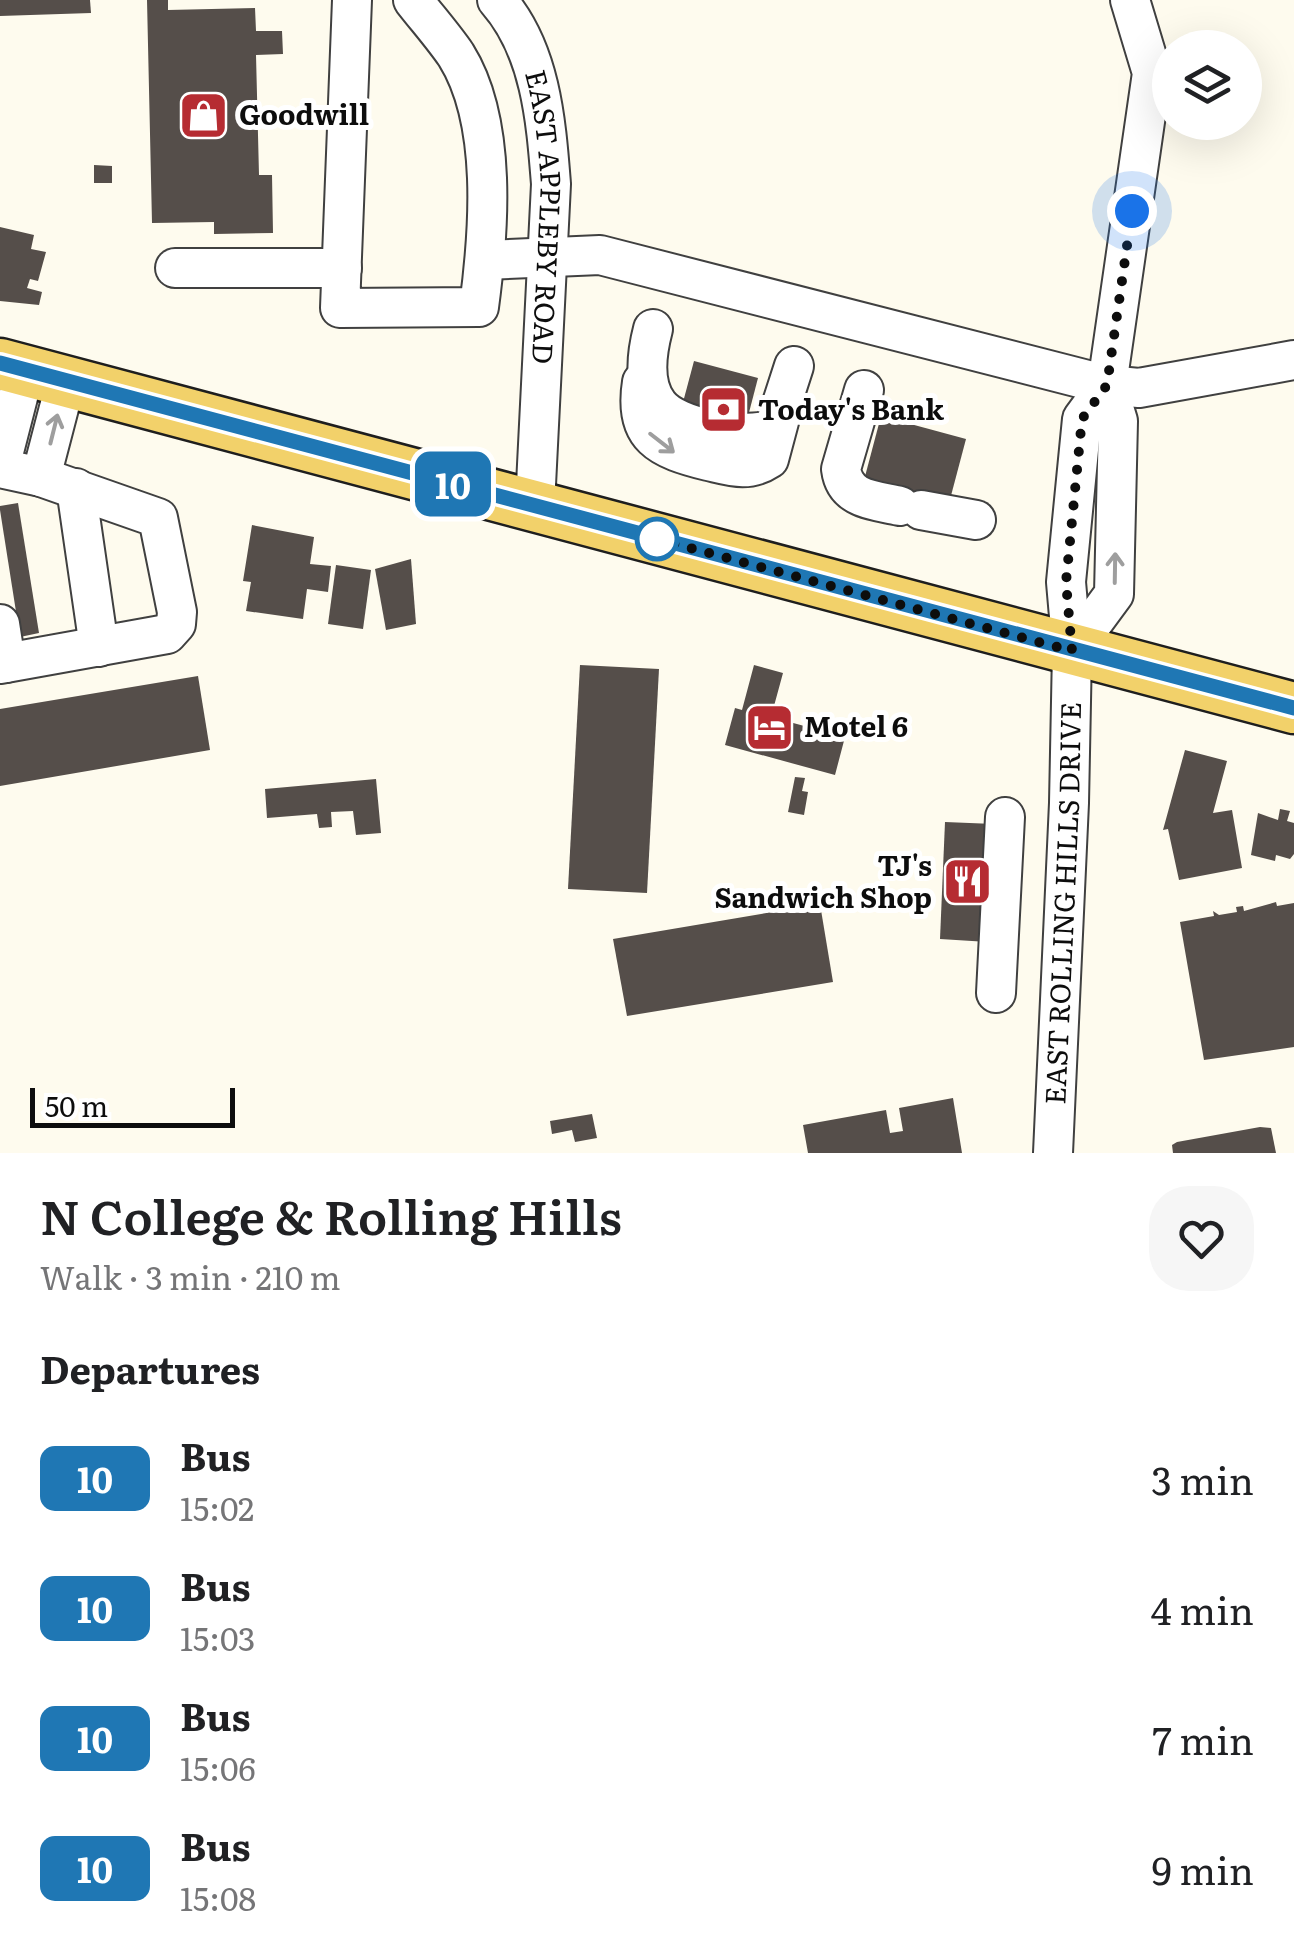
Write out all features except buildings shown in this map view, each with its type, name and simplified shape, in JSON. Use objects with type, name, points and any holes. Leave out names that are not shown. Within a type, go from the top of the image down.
[{"type":"main road","points":[[30,372],[1294,708]]},
{"type":"street","points":[[352,0],[340,308],[479,307],[485,260],[488,146],[458,58],[412,0]]},
{"type":"street","name":"EAST APPLEBY ROAD","points":[[497,0],[521,37],[542,101],[552,184],[535,506]]},
{"type":"street","points":[[1072,651],[1114,594],[1118,421],[1107,385],[1152,73],[1130,0]]},
{"type":"street","points":[[485,260],[600,255],[1107,385],[1139,388],[1294,360]]},
{"type":"street","points":[[175,268],[342,268]]},
{"type":"street","points":[[650,342],[639,400],[643,424],[654,440],[669,452],[738,468],[757,467],[768,459],[794,366]]},
{"type":"street","points":[[0,624],[3,663],[168,634],[176,624],[158,518],[59,483],[0,468],[30,372]]},
{"type":"street","points":[[30,372],[99,647]]},
{"type":"street","points":[[864,390],[840,469],[842,480],[856,495],[976,520]]},
{"type":"street","name":"EAST ROLLING HILLS DRIVE","points":[[1053,1153],[1066,904],[1072,651]]},
{"type":"street","points":[[996,992],[1005,817]]},
{"type":"bus line","name":"10","points":[[0,363],[1294,708]]},
{"type":"place","name":"Goodwill","points":[[204,115]]},
{"type":"place","name":"Today's Bank","points":[[723,410]]},
{"type":"place","name":"Motel 6","points":[[769,727]]},
{"type":"place","name":"TJ's Sandwich Shop","points":[[967,882]]},
{"type":"route","points":[[657,539],[1072,651],[1066,582],[1082,419],[1107,385],[1132,211]]}]
